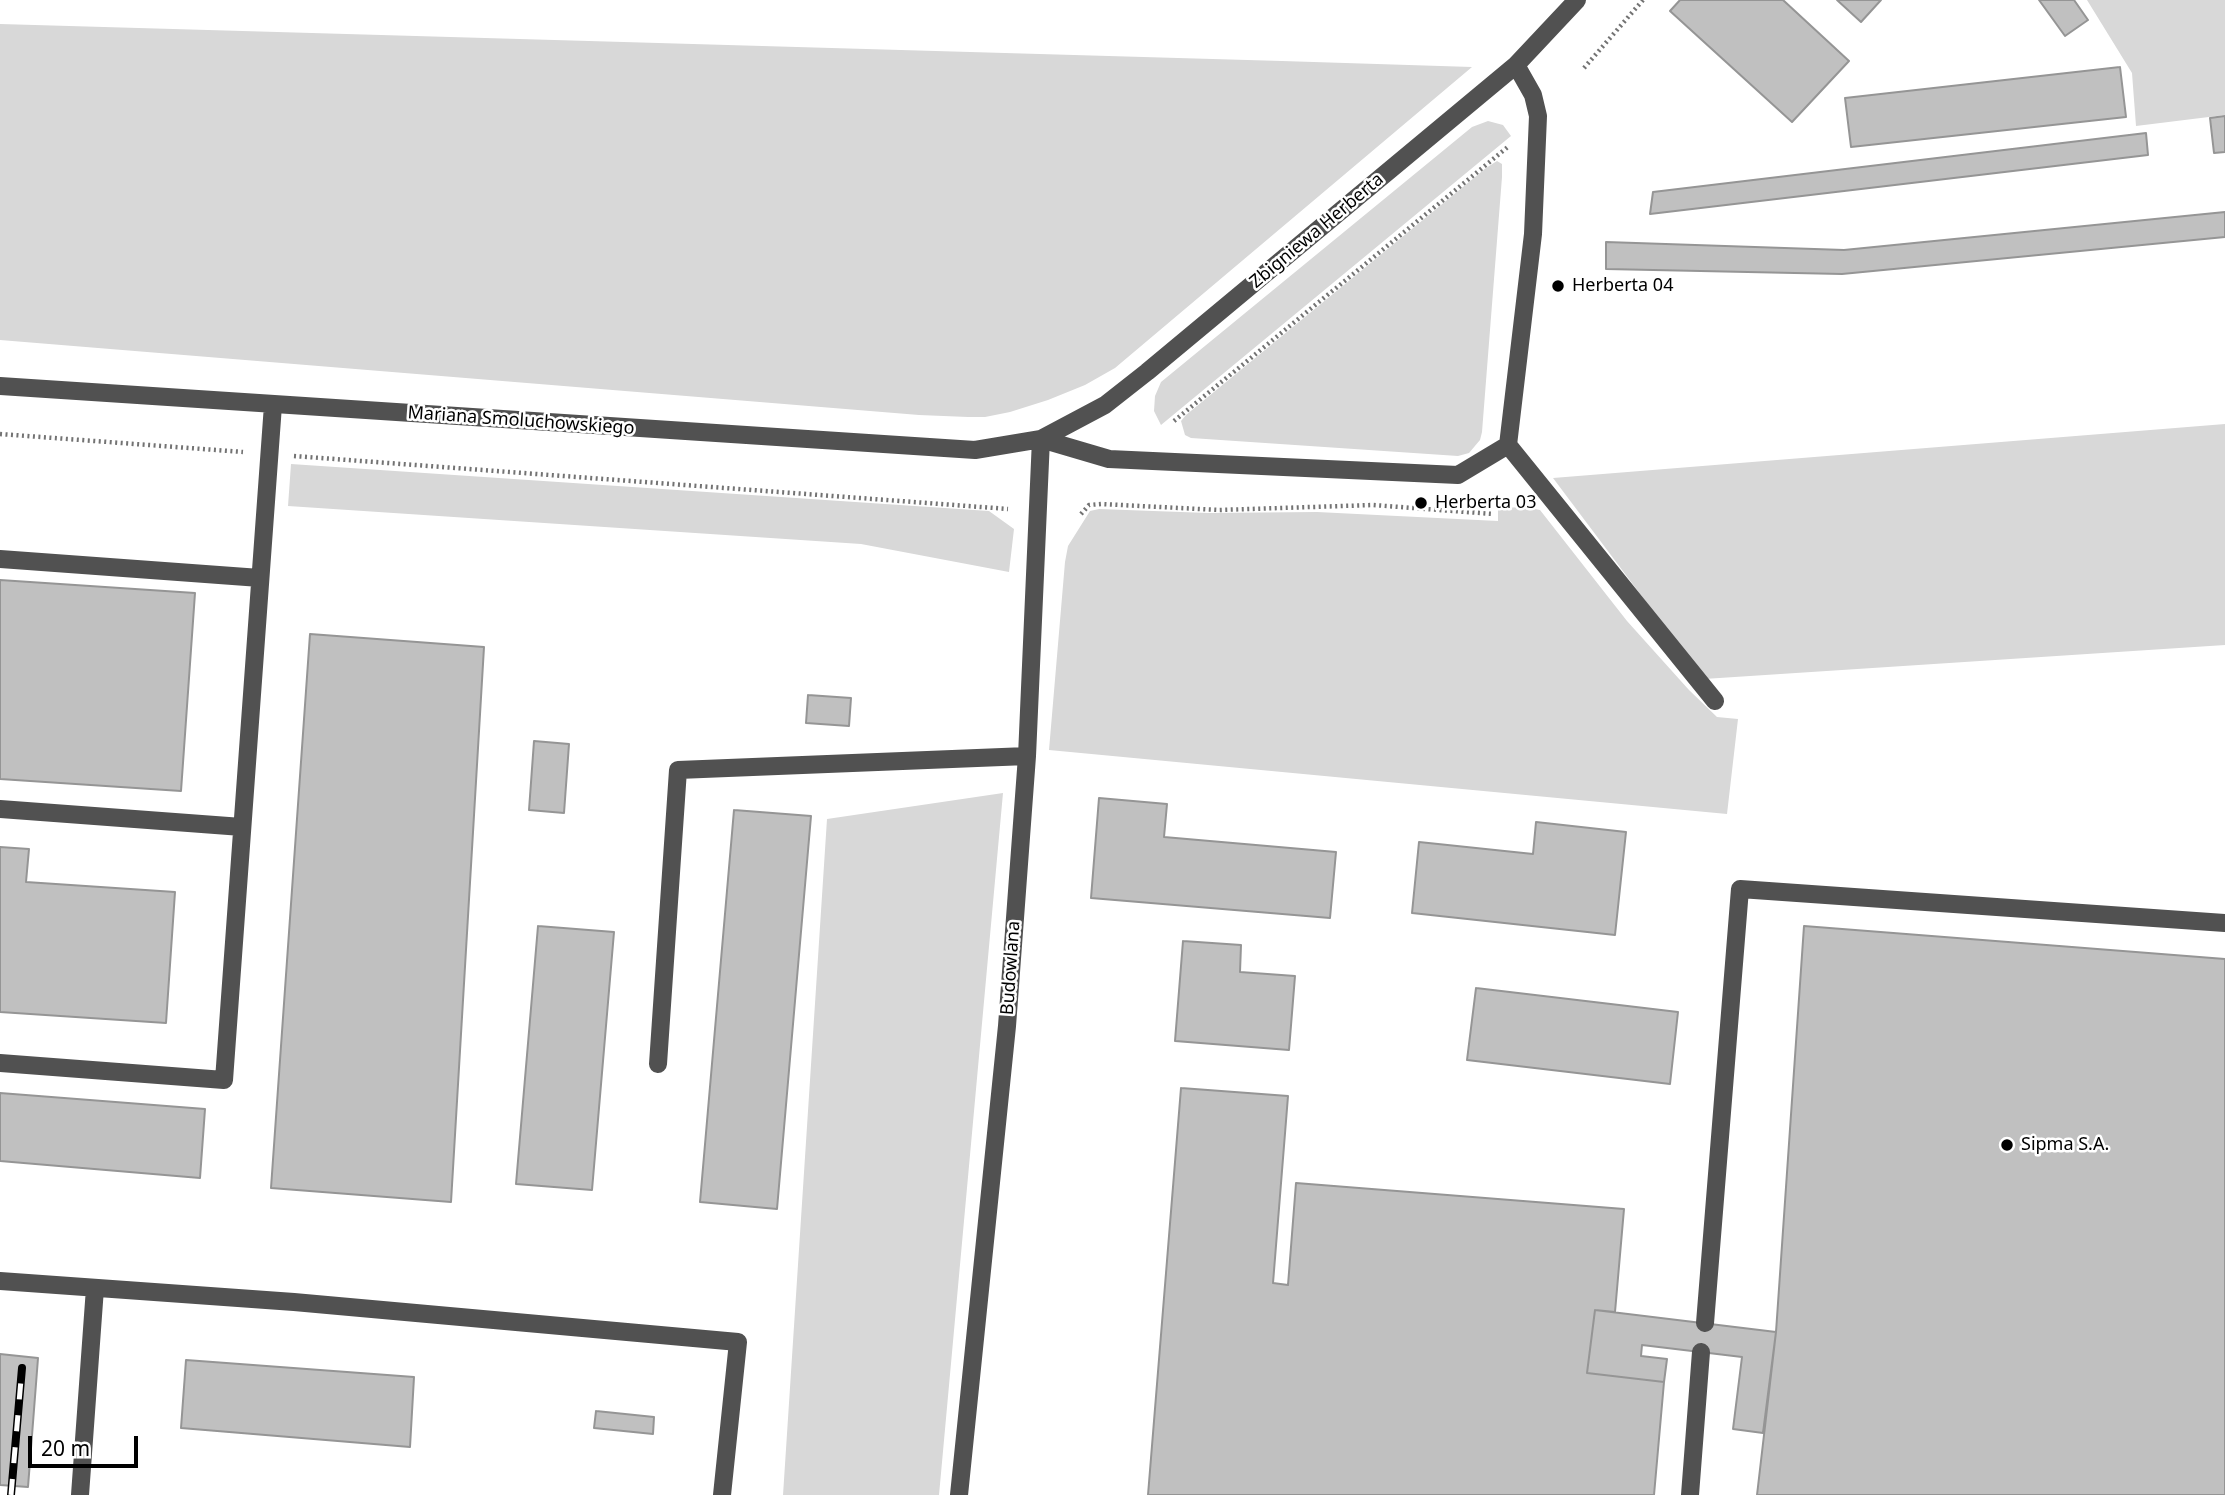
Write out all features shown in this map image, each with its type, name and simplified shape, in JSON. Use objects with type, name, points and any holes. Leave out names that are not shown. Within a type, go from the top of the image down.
[{"type":"street","name":"Zbigniewa Herberta","points":[[1041,439],[1105,405],[1516,65],[1577,0]]},
{"type":"street","points":[[1516,65],[1533,95],[1538,116],[1533,234],[1508,445],[1715,701]]},
{"type":"street","name":"Mariana Smoluchowskiego","points":[[0,386],[975,450],[1041,439]]},
{"type":"street","points":[[0,1063],[225,1080],[273,405]]},
{"type":"street","points":[[1041,439],[1109,459],[1458,475],[1508,445]]},
{"type":"street","name":"Budowlana","points":[[959,1495],[1007,1026],[1027,756],[1041,439]]},
{"type":"street","points":[[0,559],[260,578]]},
{"type":"street","points":[[658,1064],[678,770],[1027,756]]},
{"type":"street","points":[[0,810],[242,827]]},
{"type":"street","points":[[1705,1323],[1740,889],[2225,923]]},
{"type":"street","points":[[0,1281],[294,1302],[738,1342],[722,1495]]},
{"type":"street","points":[[80,1495],[95,1288]]},
{"type":"street","points":[[1690,1495],[1701,1352]]},
{"type":"path","points":[[1584,68],[1643,0]]},
{"type":"path","points":[[1174,421],[1511,144]]},
{"type":"path","points":[[0,434],[1008,509]]},
{"type":"path","points":[[1081,514],[1089,505],[1101,504],[1219,510],[1362,505],[1493,514]]},
{"type":"shaded area","points":[[2087,0],[2225,0],[2225,115],[2136,126],[2132,73]]},
{"type":"shaded area","points":[[0,24],[1472,67],[1115,368],[1085,385],[1048,400],[1010,412],[968,417],[0,340]]},
{"type":"shaded area","points":[[1488,121],[1503,125],[1511,136],[1161,425],[1154,411],[1155,396],[1161,382],[1472,127]]},
{"type":"shaded area","points":[[1497,161],[1502,164],[1502,177],[1482,432],[1480,440],[1469,453],[1458,456],[1191,438],[1185,435],[1181,421],[1186,415]]},
{"type":"shaded area","points":[[2225,424],[2225,645],[1704,679],[1553,478]]},
{"type":"shaded area","points":[[291,464],[989,511],[1014,529],[1009,572],[861,544],[288,506]]},
{"type":"shaded area","points":[[1526,507],[1540,510],[1627,621],[1689,690],[1717,717],[1738,719],[1727,814],[1049,750],[1065,562],[1068,546],[1090,511],[1317,512],[1498,521],[1498,508]]},
{"type":"shaded area","points":[[1003,793],[939,1495],[783,1495],[827,819]]},
{"type":"building","points":[[1680,0],[1783,0],[1849,61],[1792,122],[1670,11]]},
{"type":"building","points":[[1837,0],[1881,0],[1861,22]]},
{"type":"building","points":[[2039,0],[2074,0],[2088,20],[2065,36]]},
{"type":"building","points":[[2120,67],[2126,117],[1851,147],[1845,98]]},
{"type":"building","points":[[2225,116],[2225,152],[2214,153],[2210,118]]},
{"type":"building","points":[[2146,133],[2148,155],[1650,214],[1653,192]]},
{"type":"building","points":[[2225,212],[2225,237],[1842,274],[1606,269],[1606,242],[1844,250]]},
{"type":"building","points":[[0,580],[195,593],[181,791],[0,779]]},
{"type":"building","points":[[310,634],[484,647],[451,1202],[271,1188]]},
{"type":"building","points":[[808,695],[851,698],[849,726],[806,723]]},
{"type":"building","points":[[534,741],[569,744],[564,813],[529,810]]},
{"type":"building","points":[[1099,798],[1167,804],[1164,837],[1336,852],[1330,918],[1091,898]]},
{"type":"building","points":[[734,810],[811,816],[777,1209],[700,1202]]},
{"type":"building","points":[[1536,822],[1626,832],[1615,935],[1412,913],[1419,842],[1533,854]]},
{"type":"building","points":[[0,847],[29,849],[26,882],[175,892],[166,1023],[0,1012]]},
{"type":"building","points":[[538,926],[614,932],[592,1190],[516,1184]]},
{"type":"building","name":"Sipma S.A.","points":[[1804,926],[2225,959],[2225,1495],[1757,1495],[1776,1332]]},
{"type":"building","points":[[1183,941],[1241,945],[1240,972],[1295,976],[1289,1050],[1175,1041]]},
{"type":"building","points":[[1476,988],[1678,1012],[1670,1084],[1467,1060]]},
{"type":"building","points":[[1181,1088],[1288,1096],[1273,1283],[1288,1285],[1296,1183],[1624,1209],[1615,1312],[1595,1310],[1587,1373],[1664,1382],[1654,1495],[1148,1495]]},
{"type":"building","points":[[0,1093],[205,1109],[200,1178],[0,1161]]},
{"type":"building","points":[[1595,1310],[1776,1332],[1763,1433],[1733,1429],[1742,1357],[1642,1345],[1641,1356],[1667,1359],[1664,1382],[1587,1373]]},
{"type":"building","points":[[0,1354],[38,1358],[28,1487],[0,1485]]},
{"type":"building","points":[[186,1360],[414,1377],[410,1447],[181,1428]]},
{"type":"building","points":[[596,1411],[654,1417],[653,1434],[594,1428]]},
{"type":"railway","points":[[11,1495],[22,1368]]},
{"type":"place","name":"Herberta 04","points":[[1558,286]]},
{"type":"place","name":"Herberta 03","points":[[1421,503]]},
{"type":"place","name":"Sipma S.A.","points":[[2007,1145]]}]
